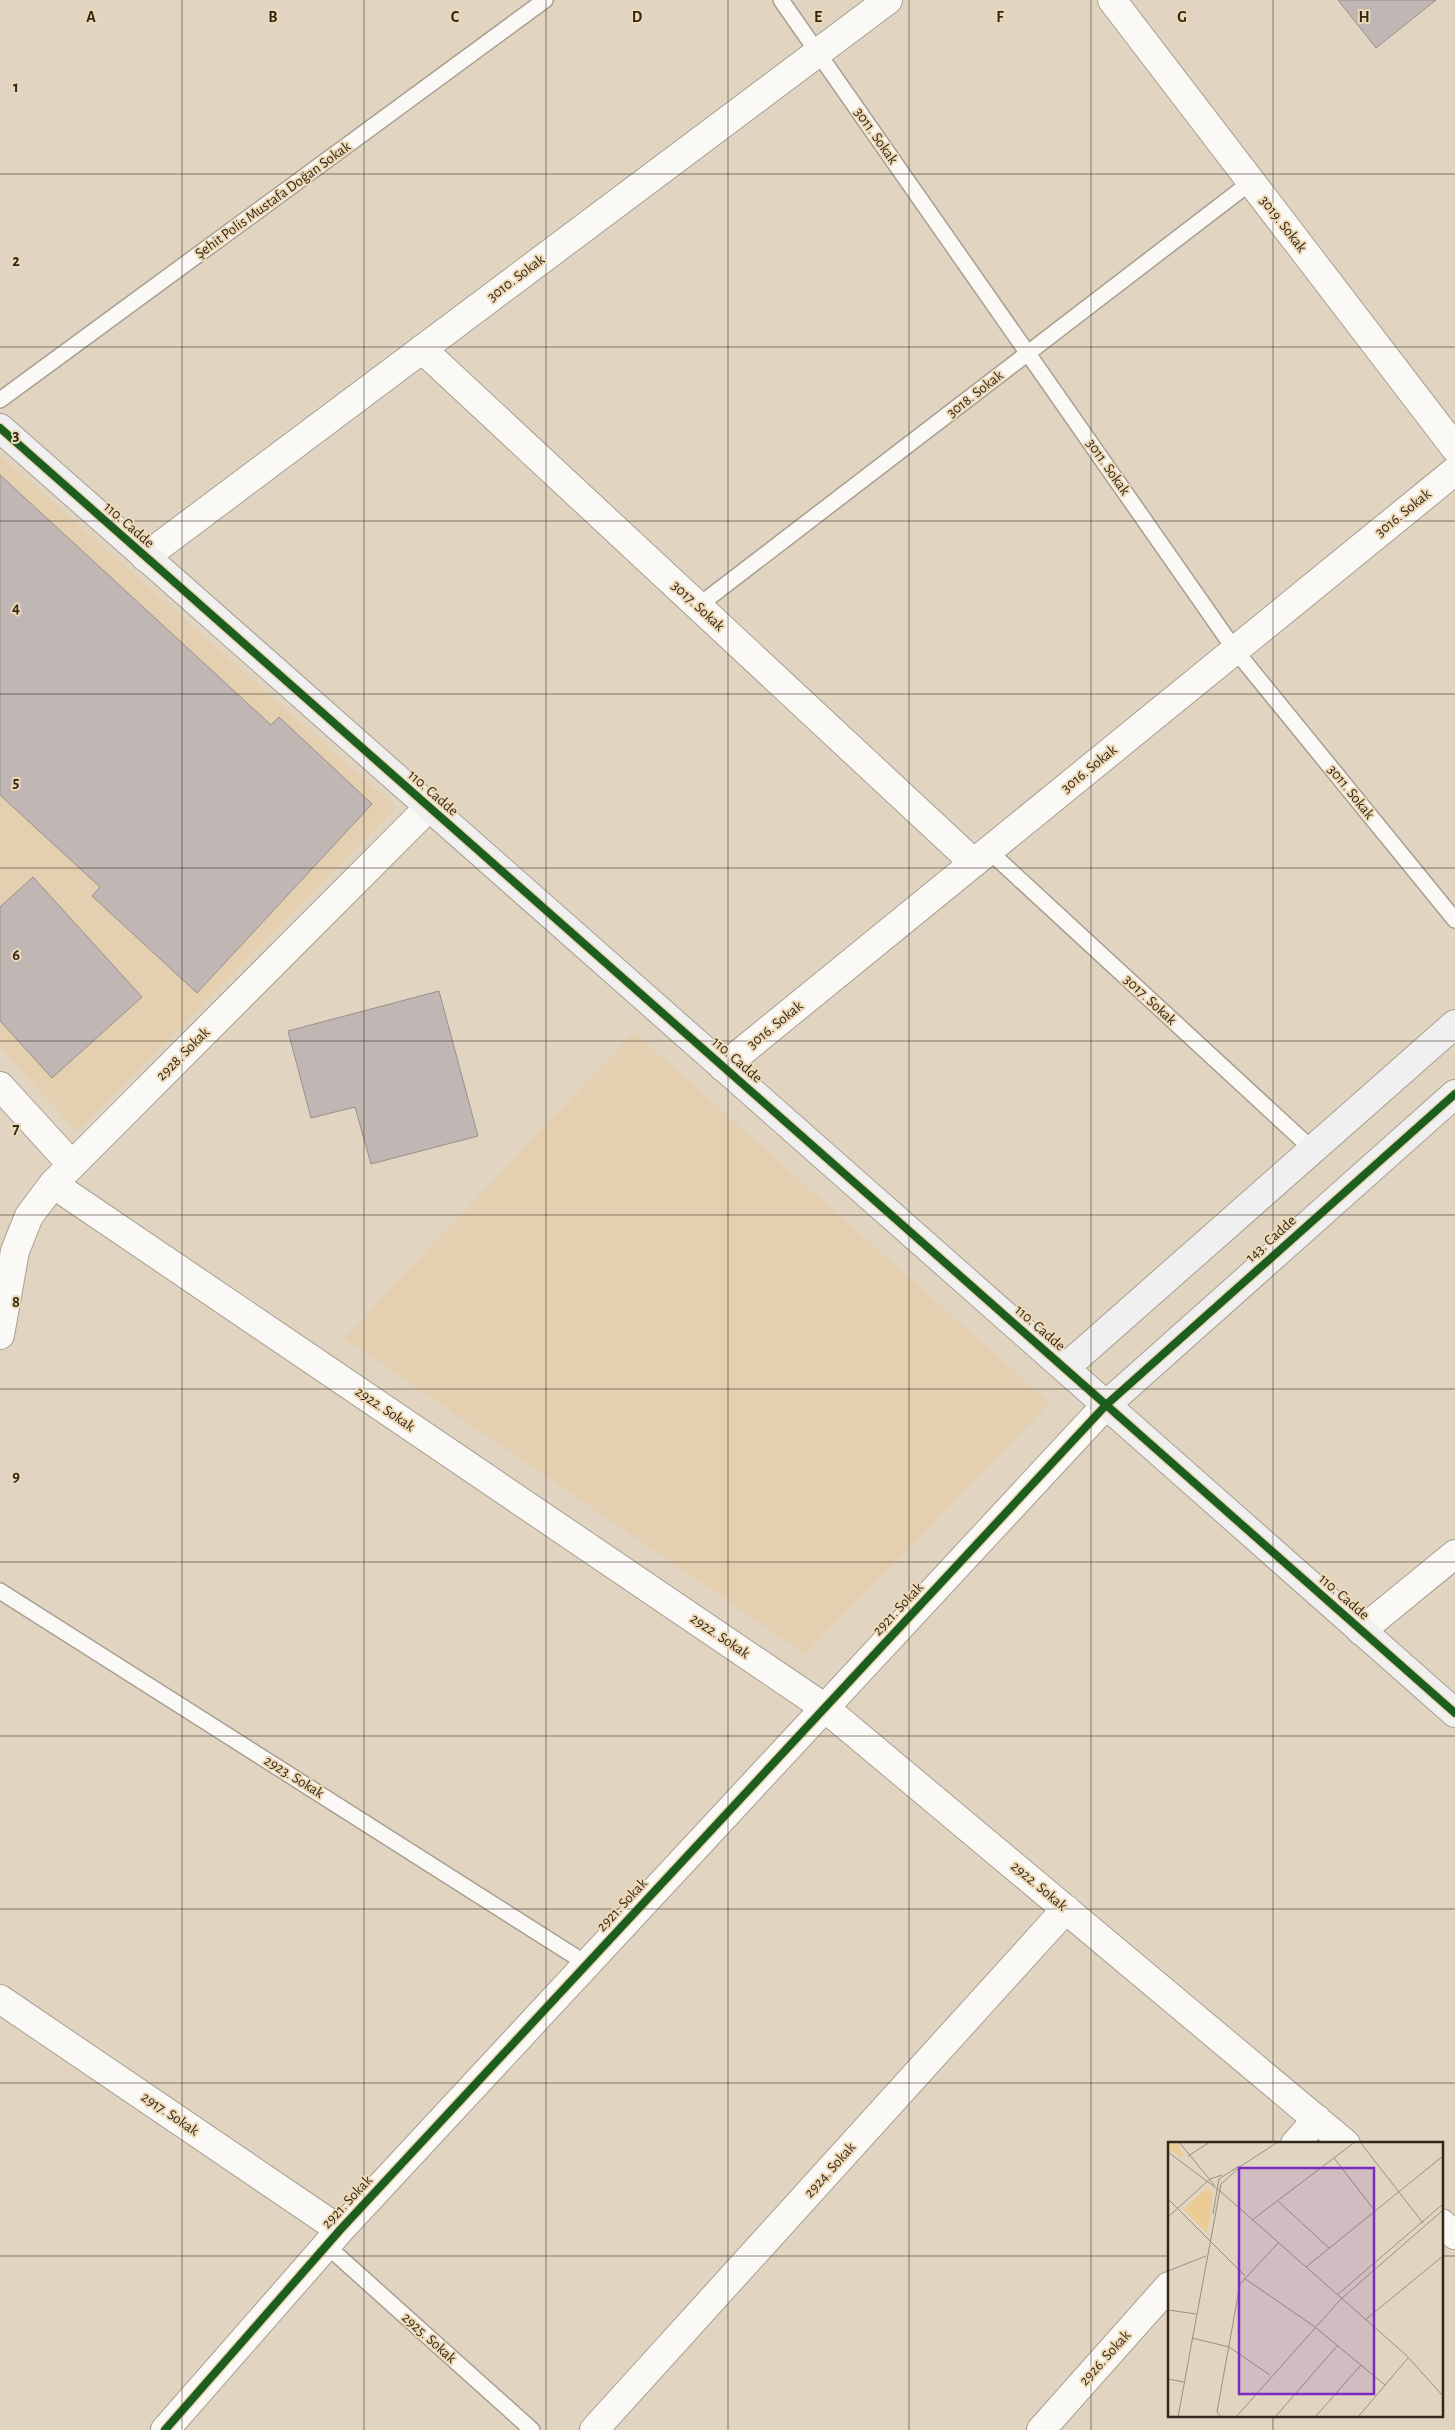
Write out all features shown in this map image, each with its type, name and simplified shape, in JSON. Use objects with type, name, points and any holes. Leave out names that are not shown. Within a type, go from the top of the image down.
[{"type":"street","name":"3010. Sokak","points":[[145,557],[888,0]]},
{"type":"street","name":"3019. Sokak","points":[[1112,0],[1455,448]]},
{"type":"street","name":"3017. Sokak","points":[[422,349],[698,606],[981,857]]},
{"type":"street","name":"110. Cadde","points":[[0,428],[1455,1714]]},
{"type":"street","name":"3016. Sokak","points":[[723,1067],[1455,471]]},
{"type":"street","name":"2928. Sokak","points":[[0,1336],[15,1250],[29,1216],[53,1184],[429,807]]},
{"type":"street","points":[[1065,1368],[1455,1024]]},
{"type":"street","points":[[0,1086],[72,1165]]},
{"type":"street","name":"143. Cadde","points":[[1106,1405],[1455,1094]]},
{"type":"street","name":"2922. Sokak","points":[[53,1184],[825,1708],[1344,2142]]},
{"type":"street","name":"2921. Sokak","points":[[165,2430],[333,2238],[1106,1405]]},
{"type":"street","points":[[1361,1631],[1455,1554]]},
{"type":"street","name":"2924. Sokak","points":[[594,2430],[1066,1910]]},
{"type":"street","name":"2917. Sokak","points":[[0,1999],[333,2238]]},
{"type":"street","points":[[1297,2142],[1317,2119]]},
{"type":"street","points":[[1442,2224],[1455,2235]]},
{"type":"street","name":"2926. Sokak","points":[[1040,2430],[1168,2287]]},
{"type":"lane","name":"Şehit Polis Mustafa Doğan Sokak","points":[[0,400],[545,0]]},
{"type":"lane","name":"3011. Sokak","points":[[781,0],[1235,650],[1455,920]]},
{"type":"lane","name":"3018. Sokak","points":[[698,606],[1251,182]]},
{"type":"lane","name":"3017. Sokak","points":[[981,857],[1312,1149]]},
{"type":"lane","name":"2923. Sokak","points":[[0,1591],[587,1964]]},
{"type":"lane","name":"2925. Sokak","points":[[333,2238],[532,2430]]},
{"type":"shaded area","points":[[0,455],[397,808],[77,1132],[0,1047]]},
{"type":"shaded area","points":[[634,1032],[1050,1403],[805,1654],[344,1338]]},
{"type":"building","points":[[1338,0],[1436,0],[1376,48]]},
{"type":"building","points":[[0,475],[271,725],[279,717],[372,804],[197,993],[92,896],[100,887],[0,795]]},
{"type":"building","points":[[33,877],[142,997],[52,1078],[0,1021],[0,907]]},
{"type":"building","points":[[439,991],[478,1136],[371,1164],[355,1107],[311,1118],[288,1031]]},
{"type":"cycle path","points":[[0,428],[1455,1713]]},
{"type":"cycle path","points":[[165,2430],[340,2230],[1106,1405],[1455,1094]]}]
